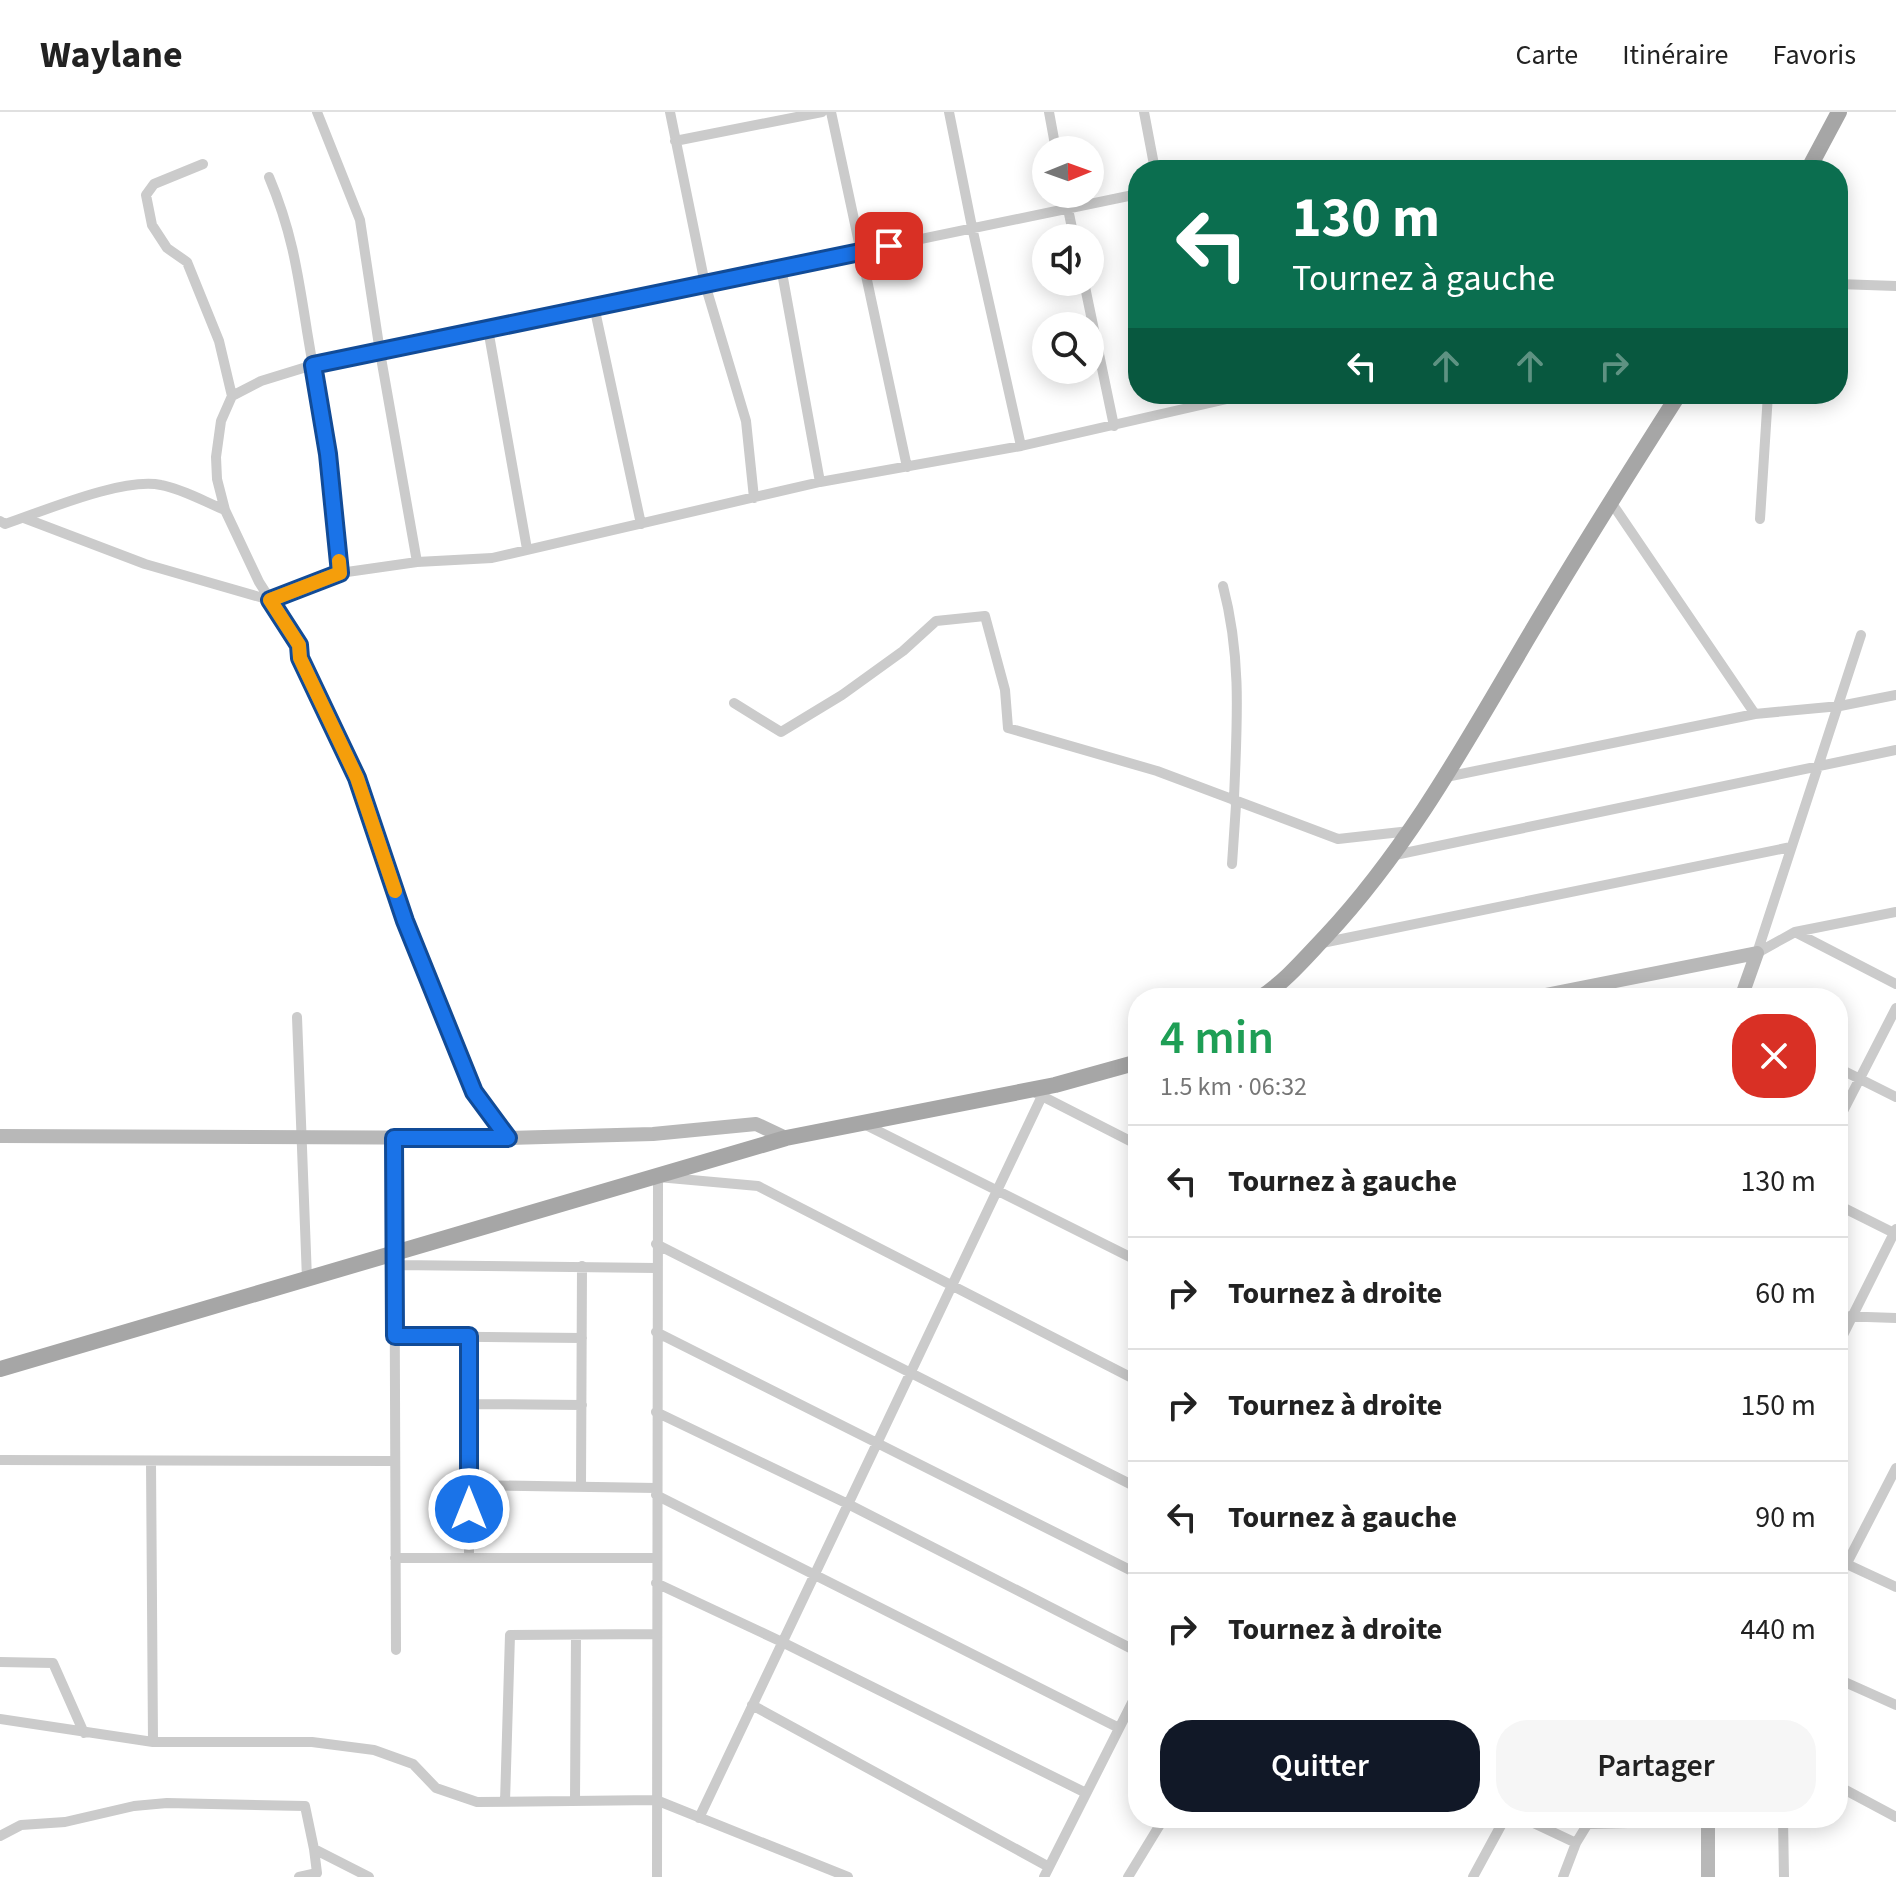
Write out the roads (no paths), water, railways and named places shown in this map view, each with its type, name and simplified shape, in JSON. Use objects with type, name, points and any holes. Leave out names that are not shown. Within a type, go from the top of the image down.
[{"type":"main road","points":[[1813,160],[1839,112]]},
{"type":"main road","points":[[1274,988],[1319,943],[1395,855],[1446,777],[1673,404]]},
{"type":"main road","points":[[0,1369],[307,1279],[395,1259],[786,1138],[1036,1093],[1128,1065]]},
{"type":"street","points":[[317,112],[360,220],[417,562]]},
{"type":"street","points":[[670,112],[705,284],[746,421],[754,498]]},
{"type":"street","points":[[755,112],[757,125]]},
{"type":"street","points":[[675,141],[822,112]]},
{"type":"street","points":[[831,112],[907,467]]},
{"type":"street","points":[[949,112],[1021,446]]},
{"type":"street","points":[[1049,112],[1053,136]]},
{"type":"street","points":[[1144,112],[1153,160]]},
{"type":"street","points":[[203,164],[154,184],[146,195],[152,225],[167,248],[187,262],[219,341],[232,396],[221,421],[216,457],[217,479],[225,510],[243,551],[299,645],[300,658],[357,778],[405,921],[474,1092],[508,1138]]},
{"type":"street","points":[[269,177],[294,247],[328,454],[340,573]]},
{"type":"street","points":[[232,396],[261,381],[313,365],[1128,196]]},
{"type":"street","points":[[1069,210],[1072,224]]},
{"type":"street","points":[[781,267],[820,482]]},
{"type":"street","points":[[1848,284],[1896,286]]},
{"type":"street","points":[[1087,296],[1114,426]]},
{"type":"street","points":[[594,306],[641,524]]},
{"type":"street","points":[[488,329],[527,549]]},
{"type":"street","points":[[24,518],[145,564],[270,600],[340,573],[417,562],[492,558],[820,482],[1114,426],[1188,404]]},
{"type":"street","points":[[1760,519],[1767,404]]},
{"type":"street","points":[[0,521],[5,524],[140,482],[163,485],[225,510]]},
{"type":"street","points":[[1611,502],[1755,714]]},
{"type":"street","points":[[1223,586],[1232,622],[1239,694],[1232,864]]},
{"type":"street","points":[[734,703],[781,732],[842,695],[903,651],[936,621],[985,616],[1005,690],[1008,728],[1113,757],[1234,798],[1338,839],[1411,831]]},
{"type":"street","points":[[1745,988],[1861,635]]},
{"type":"street","points":[[1446,777],[1755,714],[1840,706],[1896,695]]},
{"type":"street","points":[[1395,855],[1896,750]]},
{"type":"street","points":[[1319,943],[1791,847]]},
{"type":"street","points":[[1580,988],[1757,953],[1795,932],[1896,912]]},
{"type":"street","points":[[1795,932],[1896,984]]},
{"type":"street","points":[[1848,1101],[1896,1008]]},
{"type":"street","points":[[297,1017],[307,1279]]},
{"type":"street","points":[[1848,1073],[1896,1097]]},
{"type":"street","points":[[699,1818],[997,1190],[1036,1093],[1128,1140]]},
{"type":"street","points":[[862,1123],[1128,1256]]},
{"type":"street","points":[[0,1136],[508,1138],[653,1134],[756,1124],[786,1138]]},
{"type":"street","points":[[394,1138],[396,1650]]},
{"type":"street","points":[[657,1877],[658,1177],[758,1186],[1128,1376]]},
{"type":"street","points":[[1848,1210],[1895,1231],[1848,1326]]},
{"type":"street","points":[[656,1244],[1128,1483]]},
{"type":"street","points":[[395,1259],[656,1268]]},
{"type":"street","points":[[581,1487],[582,1266]]},
{"type":"street","points":[[1848,1316],[1896,1318]]},
{"type":"street","points":[[656,1332],[1128,1569]]},
{"type":"street","points":[[395,1336],[582,1338]]},
{"type":"street","points":[[469,1336],[469,1558]]},
{"type":"street","points":[[471,1404],[582,1405]]},
{"type":"street","points":[[656,1412],[848,1504],[1128,1647]]},
{"type":"street","points":[[0,1460],[395,1461]]},
{"type":"street","points":[[151,1462],[153,1742]]},
{"type":"street","points":[[1848,1551],[1896,1468]]},
{"type":"street","points":[[469,1485],[656,1492],[1119,1728]]},
{"type":"street","points":[[395,1558],[656,1558]]},
{"type":"street","points":[[1848,1564],[1896,1587]]},
{"type":"street","points":[[656,1583],[1086,1793]]},
{"type":"street","points":[[505,1802],[510,1635],[656,1634]]},
{"type":"street","points":[[575,1801],[576,1635]]},
{"type":"street","points":[[0,1662],[53,1663],[84,1733]]},
{"type":"street","points":[[1848,1683],[1896,1705]]},
{"type":"street","points":[[752,1705],[1047,1872],[1128,1714]]},
{"type":"street","points":[[0,1719],[153,1742],[312,1742],[374,1750],[413,1764],[436,1788],[477,1802],[656,1800],[832,1874],[848,1877]]},
{"type":"street","points":[[1848,1791],[1896,1817]]},
{"type":"street","points":[[0,1836],[21,1825],[65,1822],[134,1806],[167,1803],[305,1806],[317,1873],[299,1877]]},
{"type":"street","points":[[1128,1877],[1158,1828]]},
{"type":"street","points":[[1473,1877],[1500,1828]]},
{"type":"street","points":[[1544,1828],[1576,1843]]},
{"type":"street","points":[[1563,1877],[1585,1828]]},
{"type":"street","points":[[1708,1828],[1708,1877]]},
{"type":"street","points":[[1784,1828],[1787,1875]]},
{"type":"street","points":[[314,1849],[369,1877]]}]
